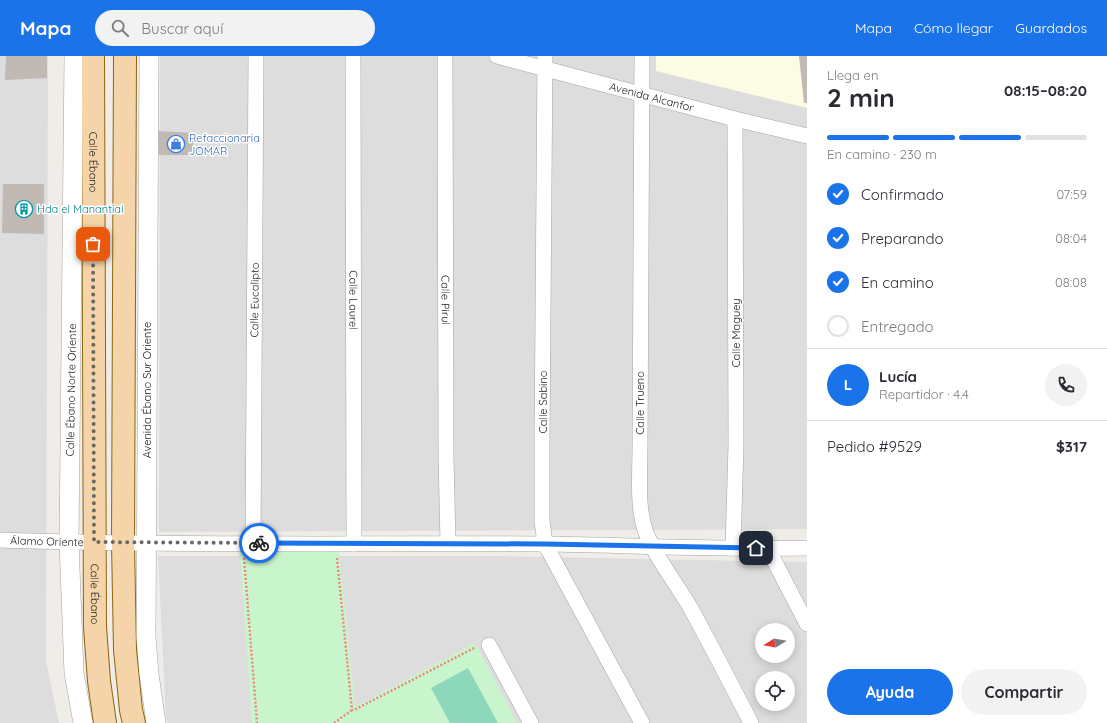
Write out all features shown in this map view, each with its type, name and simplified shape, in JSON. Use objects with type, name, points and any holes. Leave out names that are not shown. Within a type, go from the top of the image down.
[{"type":"main road","name":"Calle Ébano","points":[[93,56],[95,627],[99,681],[105,723]]},
{"type":"main road","points":[[125,56],[123,543],[125,650],[131,710],[134,723]]},
{"type":"street","name":"Calle Ébano Norte Oriente","points":[[74,56],[69,542],[74,666],[83,723]]},
{"type":"street","name":"Avenida Ébano Sur Oriente","points":[[149,56],[146,544],[147,644],[149,674],[156,723]]},
{"type":"street","name":"Calle Eucalipto","points":[[248,543],[256,56]]},
{"type":"street","name":"Calle Laurel","points":[[354,56],[354,544]]},
{"type":"street","name":"Calle Pirul","points":[[445,56],[446,456],[448,544]]},
{"type":"street","name":"Avenida Alcanfor","points":[[497,56],[545,62],[642,94],[735,119],[807,136]]},
{"type":"street","name":"Calle Trueno","points":[[642,56],[640,497],[645,530],[653,547],[689,607],[751,723]]},
{"type":"street","name":"Calle Sabino","points":[[545,62],[542,435],[542,521],[545,544],[642,723]]},
{"type":"street","name":"Calle Maguey","points":[[733,548],[736,445],[735,119]]},
{"type":"street","name":"Álamo Oriente","points":[[0,540],[146,544],[545,544],[768,549],[807,548]]},
{"type":"street","points":[[768,549],[807,624]]},
{"type":"street","points":[[489,645],[531,723]]},
{"type":"path","points":[[248,543],[257,723]]},
{"type":"path","points":[[335,544],[352,710]]},
{"type":"path","points":[[334,723],[352,710],[476,647],[489,645]]},
{"type":"shaded area","points":[[0,56],[48,56],[46,661],[59,723],[0,723]]},
{"type":"shaded area","points":[[160,56],[807,56],[807,529],[159,532]]},
{"type":"shaded area","points":[[656,56],[807,56],[807,108],[656,71]]},
{"type":"shaded area","points":[[158,556],[497,556],[807,562],[807,723],[168,723],[166,719]]},
{"type":"green space","points":[[339,550],[355,707],[475,643],[517,723],[252,723],[240,552]]},
{"type":"green space","points":[[468,668],[498,723],[450,723],[431,688]]},
{"type":"building","points":[[6,56],[47,56],[47,78],[5,80]]},
{"type":"building","points":[[799,56],[807,56],[807,103],[804,103]]},
{"type":"building","name":"Refaccionaria JOMAR","points":[[158,131],[194,133],[192,155],[159,155]]},
{"type":"building","name":"Hda el Manantial","points":[[3,184],[44,184],[44,234],[2,233]]},
{"type":"way so far","points":[[93,244],[94,542],[146,544],[259,543]]},
{"type":"place","name":"Refaccionaria JOMAR","points":[[176,144]]},
{"type":"place","name":"Hda el Manantial","points":[[24,209]]},
{"type":"route","points":[[259,543],[545,544],[756,548]]}]
